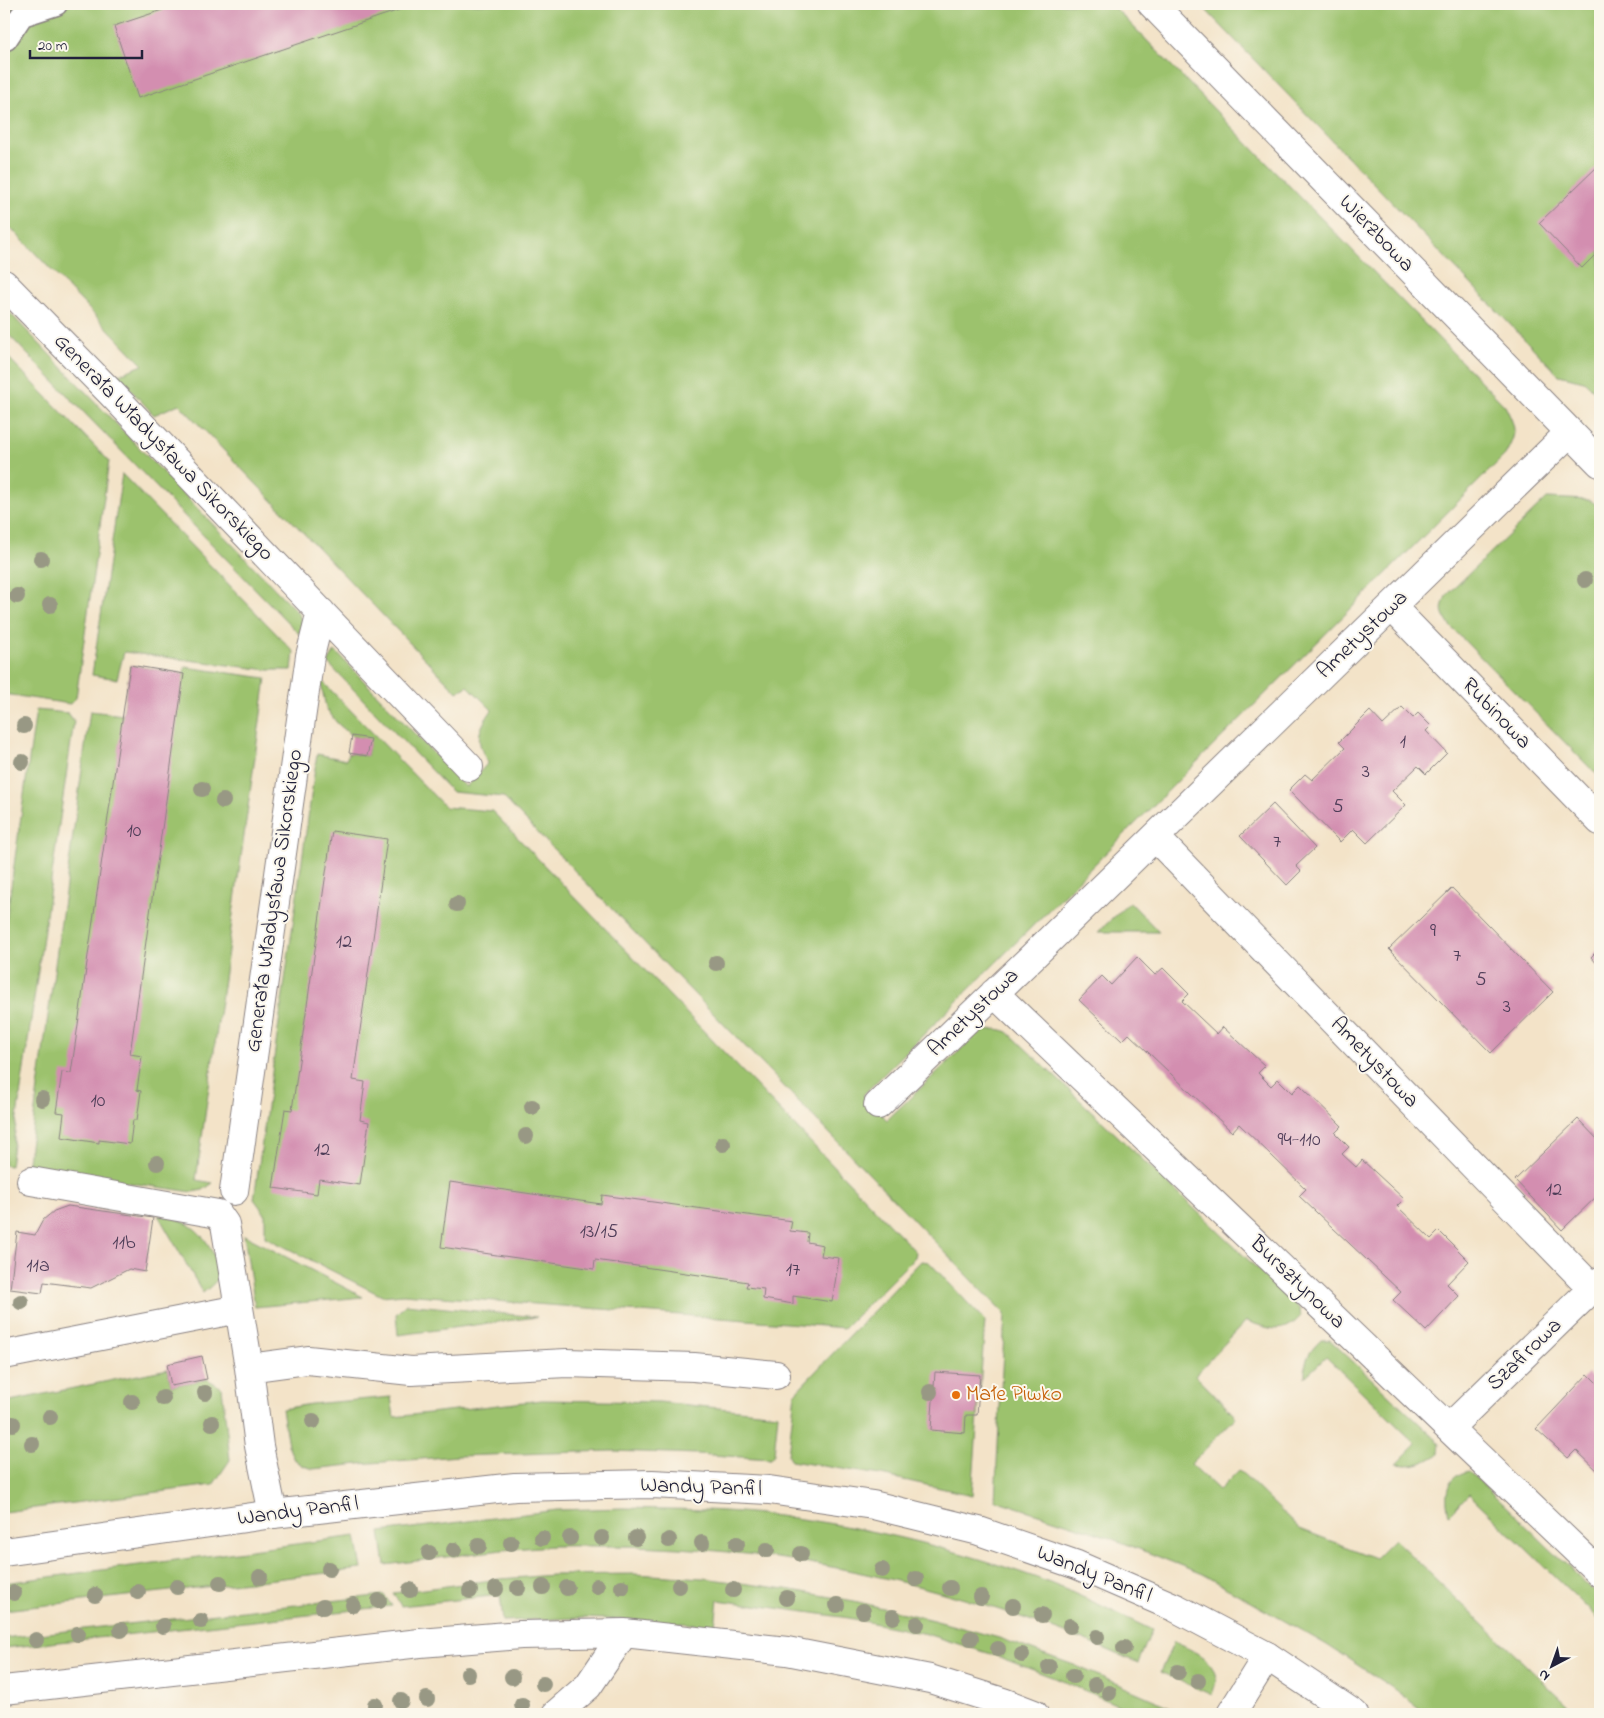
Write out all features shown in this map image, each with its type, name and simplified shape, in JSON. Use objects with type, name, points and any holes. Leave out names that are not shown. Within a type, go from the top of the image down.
[{"type":"street","name":"Wierzbowa","points":[[1152,4],[1600,463]]},
{"type":"street","name":"Generała Władysława Sikorskiego","points":[[4,284],[470,767]]},
{"type":"street","name":"Ametystowa","points":[[878,1105],[1570,432]]},
{"type":"street","name":"Rubinowa","points":[[1392,607],[1600,821]]},
{"type":"street","name":"Generała Władysława Sikorskiego","points":[[234,1191],[310,656],[321,612]]},
{"type":"street","name":"Ametystowa","points":[[1155,837],[1597,1285]]},
{"type":"street","name":"Bursztynowa","points":[[994,994],[1600,1573]]},
{"type":"street","points":[[31,1181],[218,1214],[225,1224],[249,1368],[259,1446],[273,1514]]},
{"type":"street","name":"Szafirowa","points":[[1449,1428],[1597,1285]]},
{"type":"street","points":[[4,1355],[239,1309]]},
{"type":"street","points":[[249,1368],[308,1360],[411,1371],[567,1363],[694,1367],[776,1375]]},
{"type":"street","name":"Wandy Panfil","points":[[4,1552],[273,1514],[515,1488],[652,1484],[769,1490],[873,1505],[978,1531],[1077,1565],[1176,1608],[1267,1656],[1354,1714]]},
{"type":"street","points":[[556,1714],[588,1686],[624,1633]]},
{"type":"street","points":[[4,1690],[420,1643],[521,1635],[624,1633],[787,1651],[901,1673],[930,1679],[1034,1714]]},
{"type":"street","points":[[1231,1714],[1267,1656]]},
{"type":"lane","points":[[6,39],[22,15],[56,4]]},
{"type":"green space","points":[[4,4],[1107,4],[1117,10],[1505,406],[1512,421],[1514,431],[1512,441],[1505,455],[863,1095],[887,1120],[976,1035],[992,1029],[1008,1032],[1299,1308],[1300,1317],[1287,1327],[1268,1328],[1246,1321],[1195,1375],[1236,1417],[1191,1464],[1219,1490],[1239,1470],[1300,1529],[1375,1558],[1394,1539],[1577,1714],[1427,1714],[1391,1687],[1327,1645],[1202,1574],[1106,1536],[995,1500],[1005,1314],[503,797],[452,792],[328,663],[335,651],[466,787],[488,763],[481,748],[480,736],[483,724],[492,710],[468,686],[457,692],[179,404],[154,415],[117,375],[143,365],[4,221]]},
{"type":"green space","points":[[1200,4],[1600,4],[1600,397],[1584,381],[1559,375]]},
{"type":"green space","points":[[4,307],[299,614],[302,623],[299,634],[4,330]]},
{"type":"green space","points":[[4,353],[109,461],[76,698],[70,704],[4,694]]},
{"type":"green space","points":[[122,474],[294,652],[292,670],[268,670],[124,652],[117,679],[92,675]]},
{"type":"green space","points":[[1547,498],[1588,500],[1600,506],[1600,778],[1450,626],[1442,611],[1446,596]]},
{"type":"green space","points":[[130,665],[184,674],[185,667],[266,678],[196,1180],[213,1183],[203,1190],[192,1192],[27,1168],[90,711],[123,715]]},
{"type":"green space","points":[[320,679],[445,807],[492,811],[916,1252],[915,1257],[844,1328],[403,1294],[382,1296],[265,1237],[265,1214],[254,1199],[317,754],[346,760],[349,753],[367,756],[370,740],[352,736],[337,723],[326,708]]},
{"type":"green space","points":[[36,710],[68,713],[74,721],[10,1166],[4,1165],[4,936]]},
{"type":"green space","points":[[1130,902],[1159,932],[1098,932]]},
{"type":"green space","points":[[158,1215],[188,1224],[198,1231],[208,1244],[215,1259],[217,1275],[215,1282],[203,1293]]},
{"type":"green space","points":[[244,1235],[363,1297],[255,1307]]},
{"type":"green space","points":[[921,1261],[929,1262],[985,1321],[972,1495],[881,1475],[791,1461],[788,1455],[795,1393]]},
{"type":"green space","points":[[406,1304],[537,1317],[398,1335],[396,1314]]},
{"type":"green space","points":[[1321,1340],[1330,1340],[1440,1443],[1439,1454],[1419,1464],[1396,1464],[1416,1444],[1326,1357],[1305,1377],[1308,1356]]},
{"type":"green space","points":[[168,1369],[171,1386],[207,1379],[222,1388],[230,1460],[213,1485],[4,1512],[5,1402]]},
{"type":"green space","points":[[391,1397],[394,1417],[542,1400],[659,1402],[778,1414],[774,1454],[770,1459],[612,1451],[458,1456],[313,1469],[302,1465],[293,1458],[288,1445],[282,1409],[311,1404]]},
{"type":"green space","points":[[1469,1471],[1600,1597],[1600,1620],[1469,1494],[1449,1514],[1447,1507],[1448,1487],[1455,1477]]},
{"type":"green space","points":[[623,1508],[740,1512],[810,1520],[915,1541],[983,1560],[1034,1577],[1085,1598],[1152,1630],[1138,1663],[1074,1636],[942,1592],[805,1562],[667,1547],[553,1546],[501,1550],[385,1565],[380,1532],[557,1510]]},
{"type":"green space","points":[[356,1536],[362,1569],[4,1610],[4,1583]]},
{"type":"green space","points":[[634,1574],[703,1578],[786,1589],[854,1601],[933,1620],[999,1638],[1074,1665],[1186,1714],[1138,1714],[1065,1682],[991,1654],[926,1634],[849,1618],[718,1600],[715,1626],[659,1621],[581,1618],[503,1621],[500,1595],[401,1606],[393,1593],[500,1579],[553,1575]]},
{"type":"green space","points":[[384,1595],[392,1606],[4,1648],[4,1638]]},
{"type":"green space","points":[[1174,1642],[1200,1655],[1211,1666],[1215,1672],[1216,1680],[1212,1695],[1160,1672]]},
{"type":"building","points":[[180,4],[417,4],[138,98],[114,26]]},
{"type":"building","points":[[1600,164],[1600,250],[1582,268],[1539,223]]},
{"type":"building","points":[[130,665],[184,674],[130,1054],[142,1056],[137,1090],[141,1091],[137,1120],[133,1120],[130,1144],[99,1140],[99,1143],[61,1137],[64,1113],[56,1112],[62,1072],[71,1073]]},
{"type":"building","points":[[1402,707],[1413,718],[1418,713],[1431,726],[1426,731],[1447,753],[1426,774],[1418,766],[1392,791],[1406,805],[1367,843],[1353,829],[1340,842],[1289,790],[1305,774],[1312,780],[1345,748],[1339,742],[1370,711],[1383,725]]},
{"type":"building","points":[[352,736],[371,739],[367,756],[349,753]]},
{"type":"building","points":[[1273,804],[1315,848],[1296,866],[1301,871],[1287,885],[1240,836]]},
{"type":"building","points":[[332,831],[387,839],[353,1080],[365,1082],[360,1120],[369,1122],[360,1185],[319,1179],[317,1194],[273,1188],[285,1109],[292,1110]]},
{"type":"building","points":[[1452,888],[1553,992],[1491,1053],[1389,949]]},
{"type":"building","points":[[1600,948],[1600,967],[1591,957]]},
{"type":"building","points":[[1137,957],[1155,975],[1163,968],[1189,994],[1182,1001],[1217,1034],[1223,1027],[1265,1066],[1258,1073],[1271,1086],[1278,1079],[1292,1093],[1300,1085],[1342,1126],[1335,1133],[1349,1147],[1342,1154],[1356,1167],[1362,1160],[1404,1199],[1397,1206],[1431,1239],[1439,1231],[1469,1261],[1447,1284],[1459,1296],[1426,1331],[1393,1300],[1401,1292],[1299,1196],[1306,1189],[1239,1124],[1232,1132],[1129,1034],[1122,1041],[1079,1000],[1102,976],[1111,985]]},
{"type":"building","points":[[1578,1119],[1600,1142],[1600,1193],[1562,1230],[1515,1180]]},
{"type":"building","points":[[450,1182],[601,1204],[602,1195],[792,1221],[790,1231],[808,1233],[807,1242],[823,1245],[821,1256],[839,1258],[832,1302],[793,1296],[793,1304],[763,1299],[764,1289],[746,1287],[748,1282],[595,1260],[594,1269],[441,1247]]},
{"type":"building","points":[[68,1206],[153,1218],[145,1272],[129,1269],[91,1288],[44,1282],[42,1293],[10,1289],[17,1232],[35,1235],[43,1220],[54,1211]]},
{"type":"building","points":[[202,1356],[207,1379],[171,1386],[167,1364]]},
{"type":"building","name":"Małe Piwko","points":[[935,1372],[980,1375],[977,1415],[966,1415],[965,1433],[931,1430]]},
{"type":"building","points":[[1588,1374],[1600,1386],[1600,1473],[1576,1450],[1568,1458],[1536,1429]]},
{"type":"place","name":"Małe Piwko","points":[[956,1395]]}]
